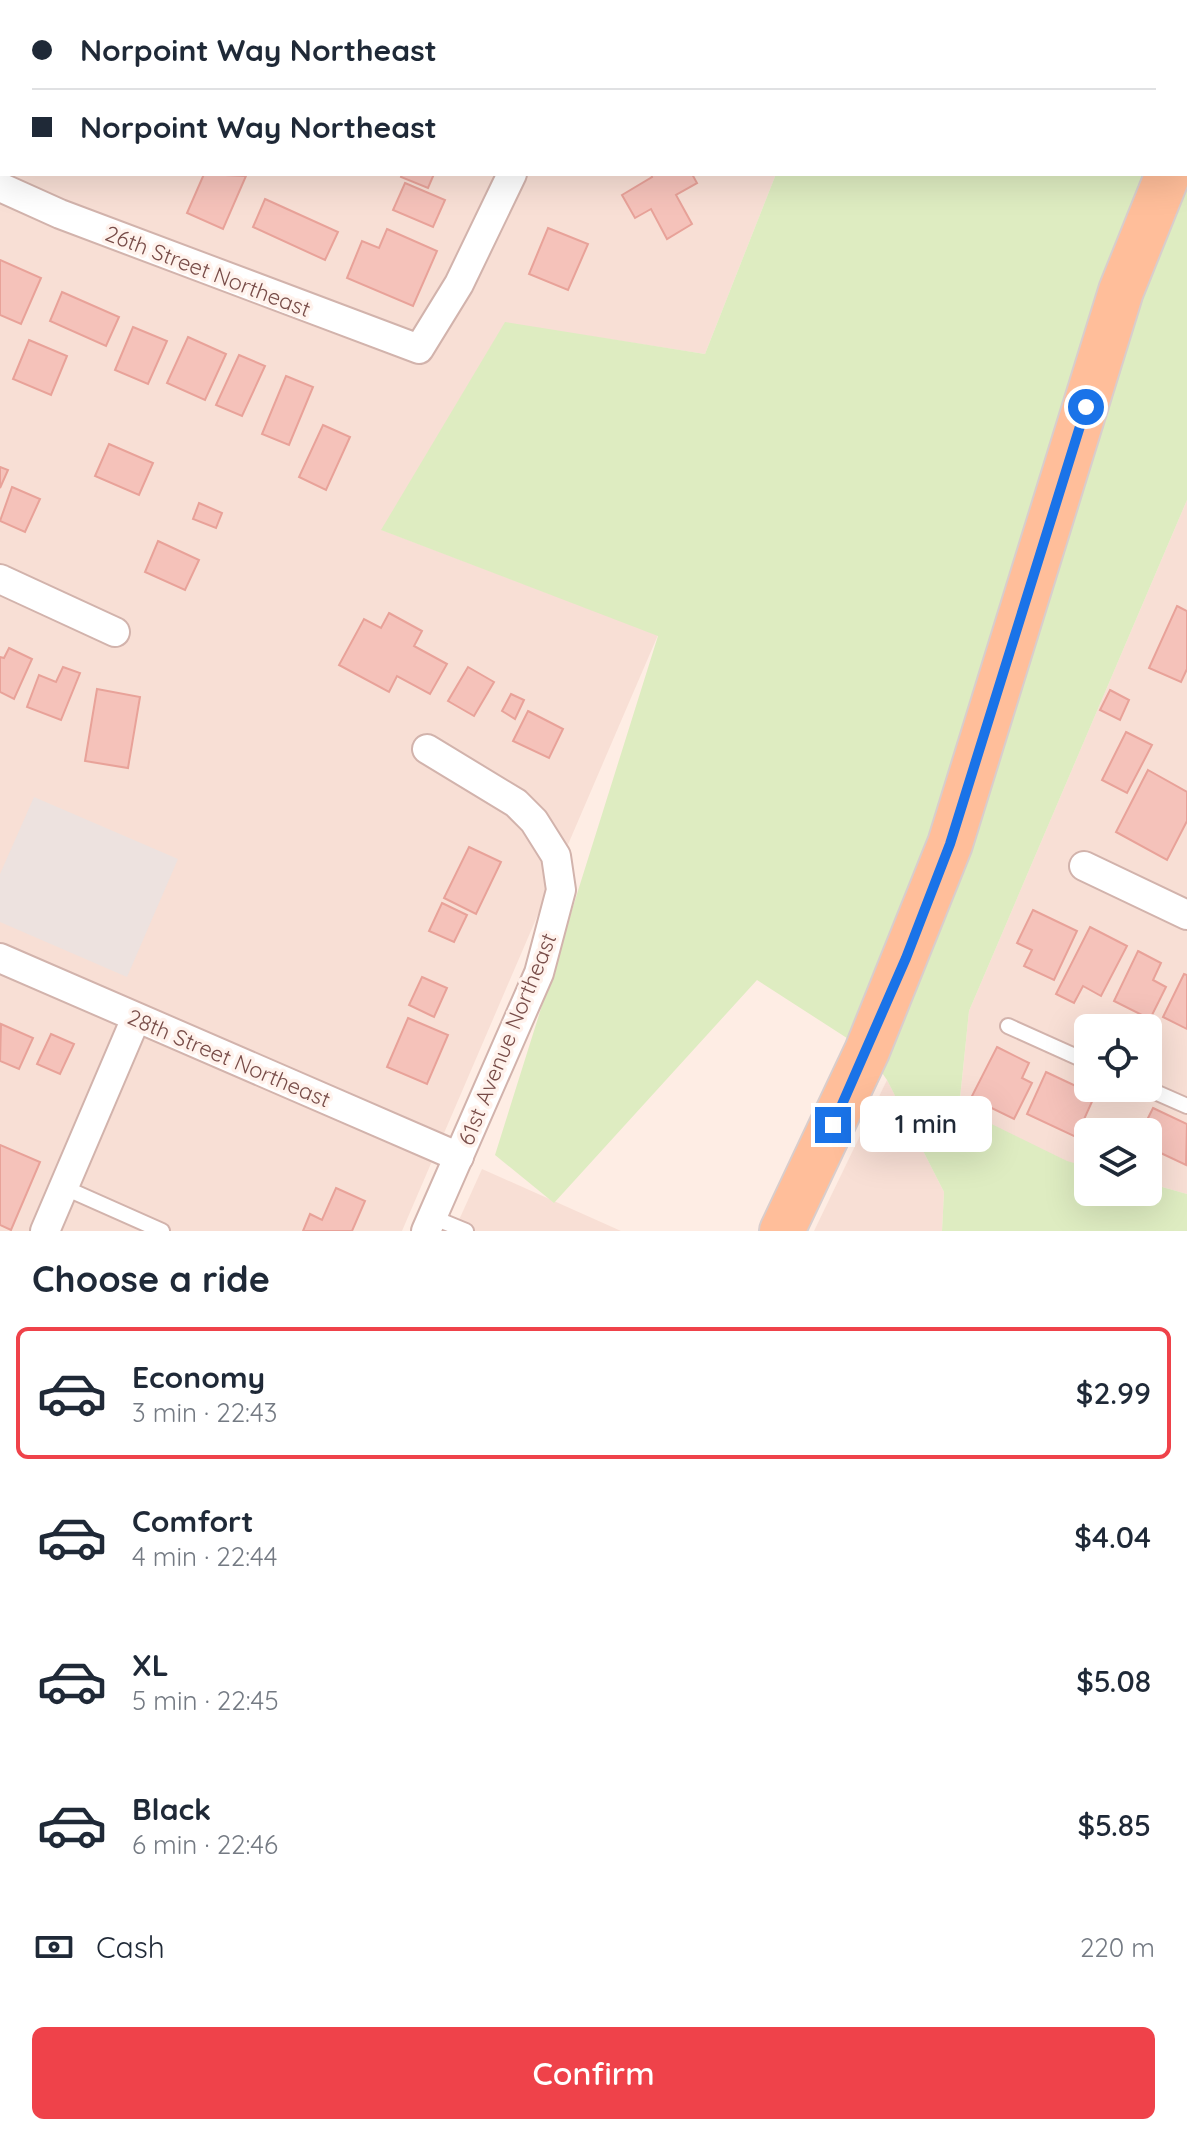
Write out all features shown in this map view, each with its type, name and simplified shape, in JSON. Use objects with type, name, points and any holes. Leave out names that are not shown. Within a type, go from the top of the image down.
[{"type":"main road","points":[[782,1231],[867,1051],[950,844],[1121,291],[1167,176]]},
{"type":"street","name":"26th Street Northeast","points":[[0,187],[88,225],[419,349],[459,284],[511,176]]},
{"type":"street","points":[[0,579],[115,632]]},
{"type":"street","name":"61st Avenue Northeast","points":[[427,749],[516,803],[550,841],[561,890],[550,943],[429,1224]]},
{"type":"street","points":[[1084,866],[1187,915]]},
{"type":"street","name":"28th Street Northeast","points":[[0,958],[459,1157]]},
{"type":"street","points":[[45,1231],[136,1018]]},
{"type":"lane","points":[[1008,1026],[1074,1056]]},
{"type":"lane","points":[[1162,1095],[1187,1106]]},
{"type":"lane","points":[[63,1187],[162,1231]]},
{"type":"lane","points":[[429,1224],[466,1231]]},
{"type":"shaded area","points":[[0,176],[775,176],[705,354],[505,323],[382,530],[658,635],[402,1231],[0,1231]]},
{"type":"shaded area","points":[[1187,500],[1187,1194],[1162,1187],[1162,1118],[1074,1118],[1074,1164],[959,1109],[969,1011]]},
{"type":"shaded area","points":[[34,797],[178,859],[127,977],[0,922],[0,874]]},
{"type":"shaded area","points":[[887,1080],[944,1192],[942,1231],[814,1231]]},
{"type":"shaded area","points":[[482,1169],[621,1231],[454,1231]]},
{"type":"green space","points":[[775,176],[1187,176],[1187,500],[969,1011],[959,1108],[1074,1163],[1074,1206],[1162,1206],[1162,1187],[1187,1194],[1187,1231],[942,1231],[944,1192],[887,1080],[867,1051],[757,980],[554,1203],[495,1155],[658,636],[381,530],[505,322],[705,354]]},
{"type":"building","points":[[203,176],[246,176],[223,229],[187,213]]},
{"type":"building","points":[[401,176],[433,176],[428,188]]},
{"type":"building","points":[[693,176],[697,183],[676,195],[692,224],[667,239],[651,209],[635,218],[622,195],[652,177]]},
{"type":"building","points":[[405,183],[445,200],[433,227],[393,210]]},
{"type":"building","points":[[265,199],[338,232],[325,260],[253,227]]},
{"type":"building","points":[[548,228],[588,244],[568,290],[529,274]]},
{"type":"building","points":[[387,229],[437,251],[413,306],[347,278],[362,241],[379,248]]},
{"type":"building","points":[[0,260],[41,278],[21,324],[0,315]]},
{"type":"building","points":[[62,292],[119,317],[106,346],[50,321]]},
{"type":"building","points":[[133,327],[167,341],[148,384],[115,370]]},
{"type":"building","points":[[188,337],[226,354],[205,400],[167,383]]},
{"type":"building","points":[[29,340],[67,356],[51,395],[13,379]]},
{"type":"building","points":[[239,355],[265,366],[242,416],[216,405]]},
{"type":"building","points":[[286,376],[313,387],[289,445],[262,434]]},
{"type":"building","points":[[323,425],[350,437],[326,490],[299,477]]},
{"type":"building","points":[[109,444],[153,463],[139,495],[95,476]]},
{"type":"building","points":[[0,467],[8,470],[0,488]]},
{"type":"building","points":[[12,487],[40,499],[25,532],[0,521]]},
{"type":"building","points":[[199,503],[222,513],[216,528],[193,519]]},
{"type":"building","points":[[158,541],[199,560],[185,590],[145,572]]},
{"type":"building","points":[[1177,606],[1187,611],[1187,669],[1181,682],[1149,668]]},
{"type":"building","points":[[389,613],[422,631],[414,646],[447,664],[430,694],[397,676],[389,692],[339,665],[364,619],[381,628]]},
{"type":"building","points":[[9,648],[32,659],[14,699],[0,692],[0,657],[4,658]]},
{"type":"building","points":[[63,667],[80,673],[61,720],[27,707],[39,675],[56,682]]},
{"type":"building","points":[[468,667],[494,682],[474,716],[448,701]]},
{"type":"building","points":[[97,689],[140,697],[128,768],[85,761]]},
{"type":"building","points":[[1110,690],[1129,700],[1120,720],[1100,710]]},
{"type":"building","points":[[511,694],[524,700],[515,719],[502,711]]},
{"type":"building","points":[[528,711],[563,729],[549,758],[513,741]]},
{"type":"building","points":[[1126,732],[1152,745],[1127,793],[1102,780]]},
{"type":"building","points":[[1148,770],[1187,792],[1187,821],[1167,860],[1116,832]]},
{"type":"building","points":[[469,847],[501,862],[476,914],[444,898]]},
{"type":"building","points":[[442,903],[467,915],[454,942],[429,931]]},
{"type":"building","points":[[1033,910],[1077,931],[1054,980],[1024,966],[1032,950],[1017,943]]},
{"type":"building","points":[[1090,927],[1127,946],[1101,996],[1083,986],[1074,1003],[1056,994]]},
{"type":"building","points":[[1138,951],[1161,963],[1153,980],[1166,987],[1152,1014],[1140,1014],[1114,1001]]},
{"type":"building","points":[[1184,974],[1187,975],[1187,1029],[1163,1017]]},
{"type":"building","points":[[422,977],[447,988],[434,1017],[409,1005]]},
{"type":"building","points":[[408,1018],[448,1035],[427,1084],[387,1067]]},
{"type":"building","points":[[1,1024],[33,1038],[19,1069],[0,1061]]},
{"type":"building","points":[[51,1034],[74,1044],[60,1074],[37,1064]]},
{"type":"building","points":[[997,1047],[1029,1063],[1022,1078],[1032,1083],[1014,1119],[971,1098]]},
{"type":"building","points":[[1046,1072],[1074,1085],[1074,1102],[1092,1102],[1085,1118],[1074,1118],[1074,1136],[1027,1114]]},
{"type":"building","points":[[1153,1108],[1187,1124],[1186,1165],[1162,1154],[1162,1118],[1148,1118]]},
{"type":"building","points":[[0,1145],[40,1162],[11,1230],[0,1225]]},
{"type":"building","points":[[336,1188],[365,1201],[352,1231],[303,1231],[310,1214],[322,1220]]},
{"type":"route","points":[[833,1125],[906,958],[950,844],[1086,407]]}]
